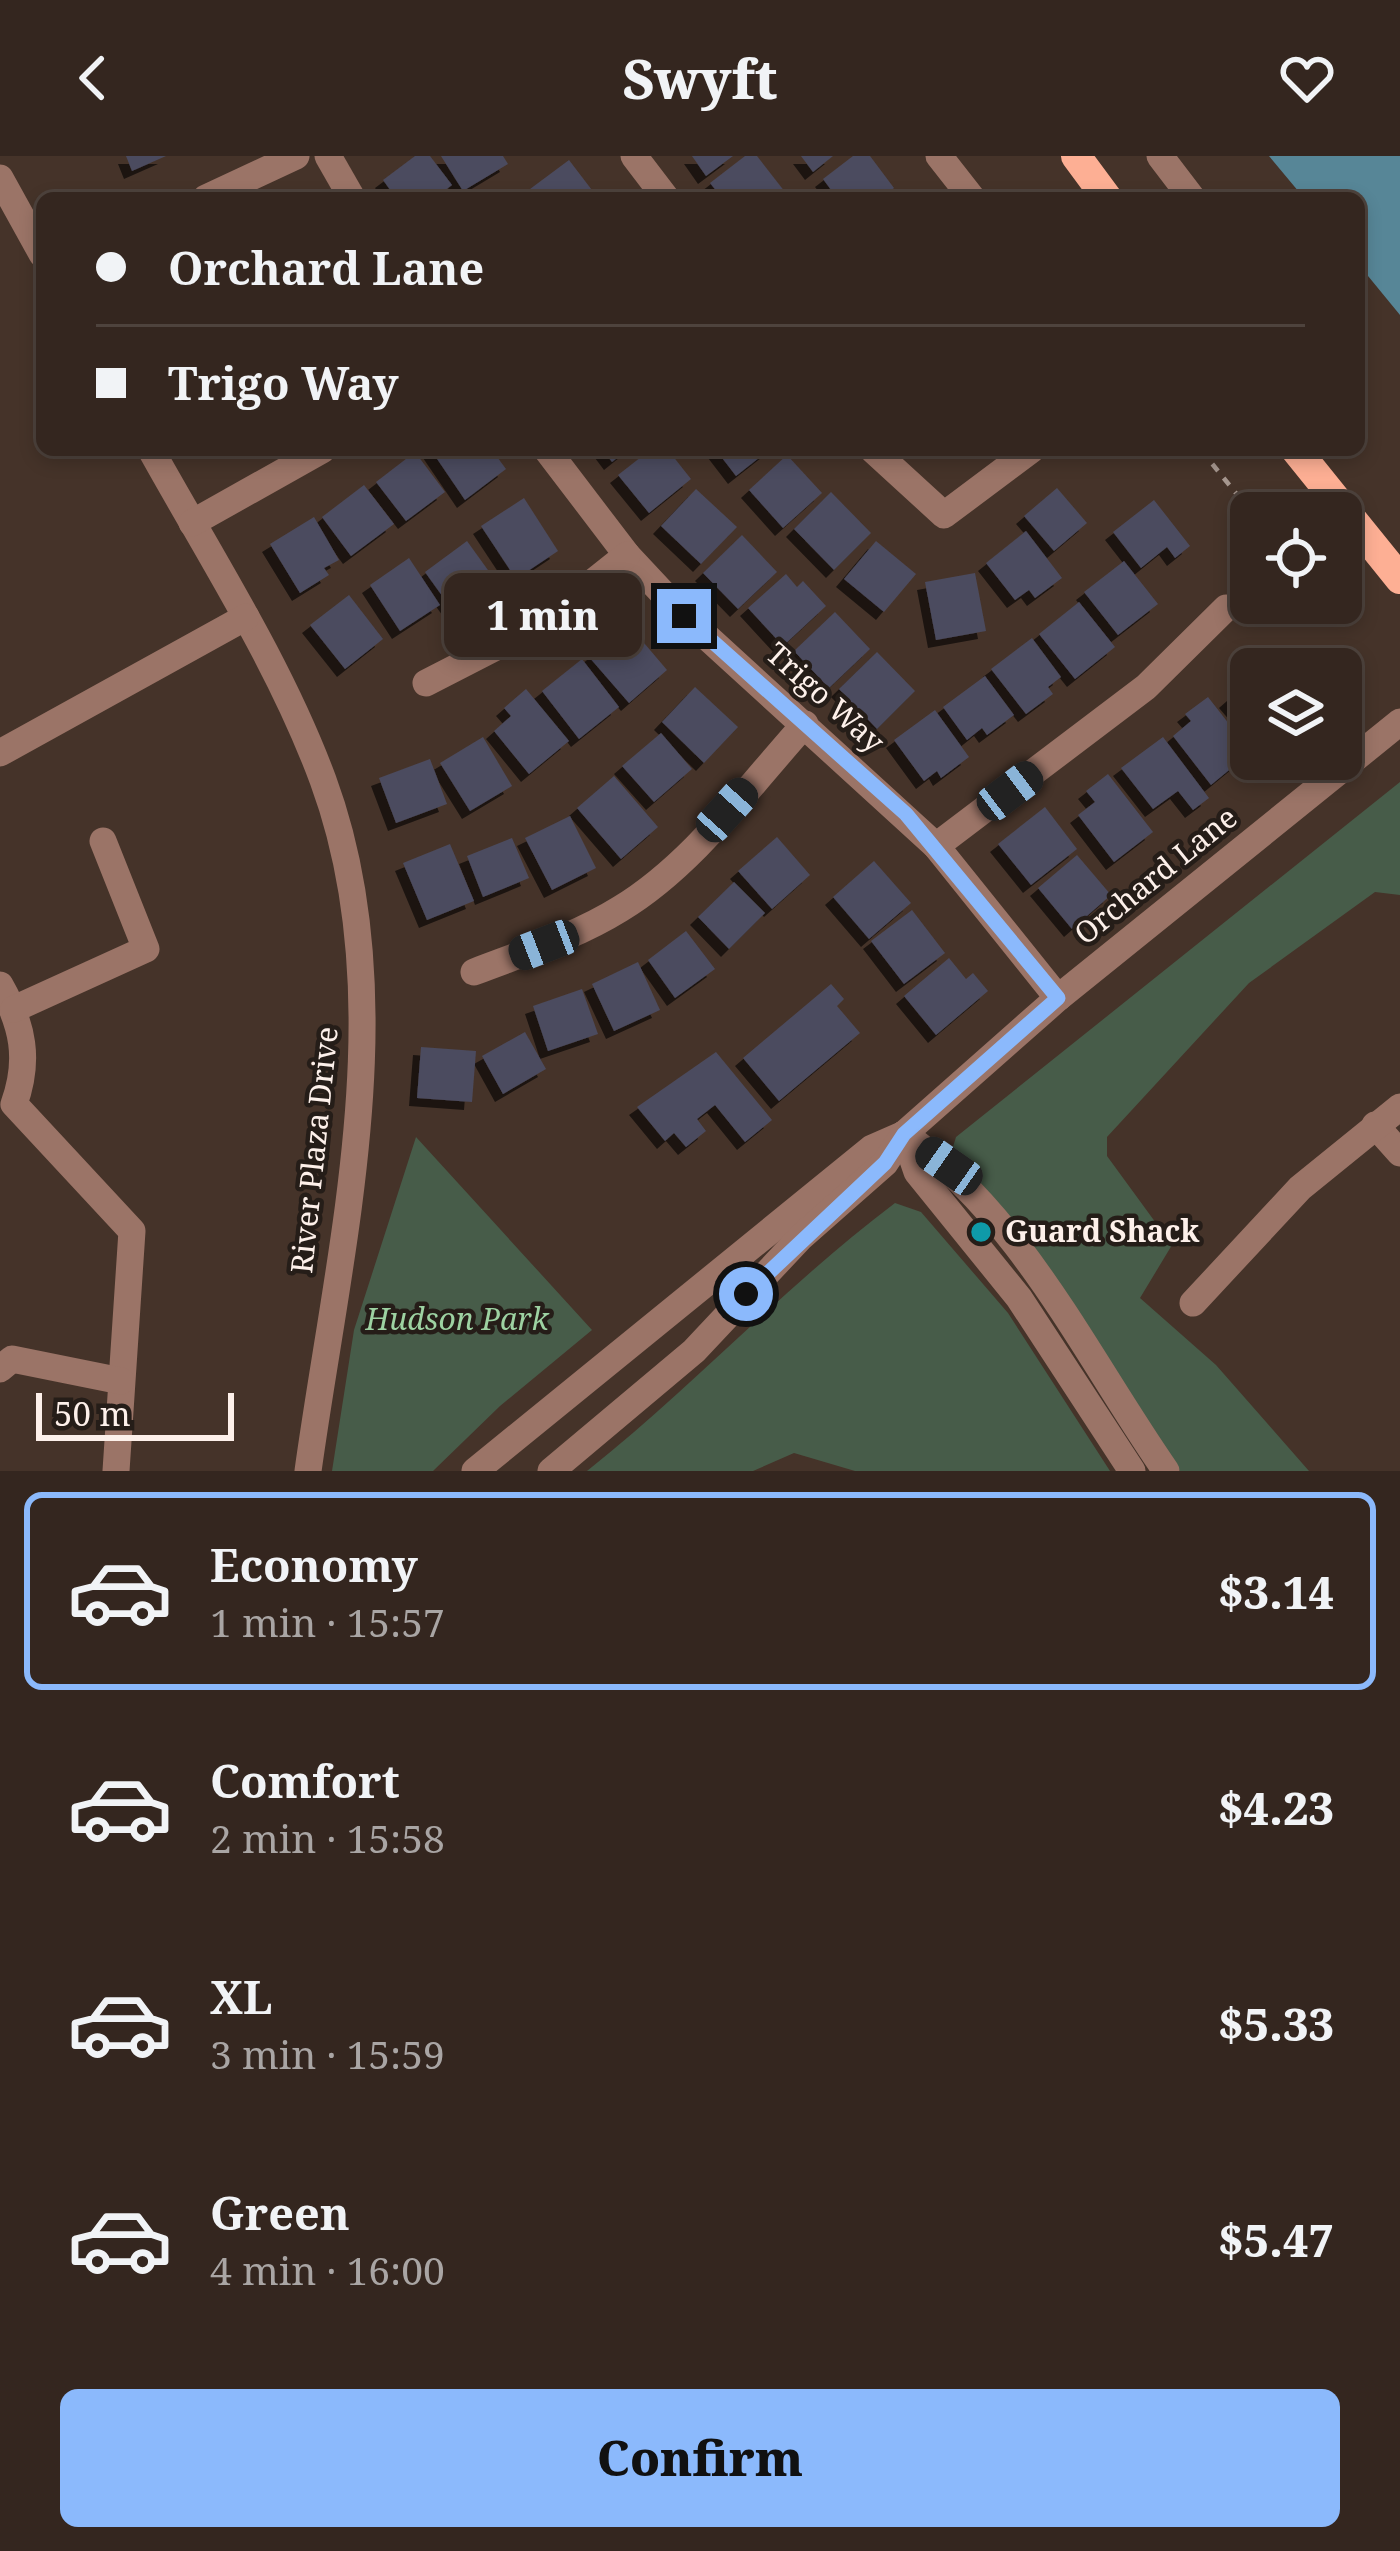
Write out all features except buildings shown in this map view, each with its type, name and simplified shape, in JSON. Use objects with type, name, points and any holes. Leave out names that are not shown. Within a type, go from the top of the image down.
[{"type":"main road","points":[[1076,156],[1103,192]]},
{"type":"main road","points":[[1301,456],[1400,578]]},
{"type":"street","points":[[219,192],[296,156]]},
{"type":"street","points":[[328,156],[349,192]]},
{"type":"street","points":[[634,156],[661,192]]},
{"type":"street","points":[[939,156],[967,192]]},
{"type":"street","points":[[1160,156],[1187,192]]},
{"type":"street","points":[[0,178],[36,243]]},
{"type":"street","name":"River Plaza Drive","points":[[154,456],[246,617],[324,782],[348,869],[362,975],[359,1098],[308,1471]]},
{"type":"street","points":[[192,523],[311,456]]},
{"type":"street","name":"Trigo Way","points":[[552,456],[627,555],[684,616],[936,846],[1058,998]]},
{"type":"street","points":[[880,456],[944,515],[1023,456]]},
{"type":"street","points":[[426,683],[539,625],[627,555]]},
{"type":"street","points":[[936,846],[1146,687],[1226,608]]},
{"type":"street","points":[[0,753],[246,617]]},
{"type":"street","points":[[474,972],[578,931],[639,897],[675,867],[805,724]]},
{"type":"street","name":"Orchard Lane","points":[[551,1471],[694,1352],[801,1237],[885,1163],[904,1134],[1058,998],[1395,729]]},
{"type":"street","points":[[103,842],[146,949],[7,997],[25,1066],[7,1114],[132,1231],[116,1471]]},
{"type":"street","points":[[1193,1304],[1300,1188],[1400,1107]]},
{"type":"street","points":[[1375,1125],[1400,1153]]},
{"type":"street","points":[[904,1134],[917,1172],[1019,1298],[1132,1471]]},
{"type":"street","points":[[904,1134],[949,1166],[1038,1276],[1166,1471]]},
{"type":"street","name":"Orchard Lane","points":[[475,1471],[872,1148],[904,1134]]},
{"type":"street","points":[[0,1369],[13,1359],[121,1381]]},
{"type":"path","points":[[1207,456],[1235,492]]},
{"type":"green space","points":[[1400,782],[1400,895],[1375,892],[1249,983],[1107,1137],[1107,1156],[1172,1245],[1140,1298],[1216,1365],[1309,1471],[1180,1471],[962,1166],[952,1150],[956,1137]]},
{"type":"green space","name":"Hudson Park","points":[[416,1137],[592,1330],[500,1406],[433,1471],[332,1471],[354,1330]]},
{"type":"green space","points":[[895,1203],[921,1212],[1008,1313],[1110,1471],[855,1471],[794,1453],[753,1471],[587,1471],[816,1268]]},
{"type":"water","points":[[1269,156],[1400,156],[1400,315],[1365,272],[1365,192],[1299,192]]},
{"type":"place","name":"Guard Shack","points":[[981,1232]]},
{"type":"route","points":[[684,616],[906,814],[1058,998],[904,1134],[894,1154],[801,1237],[746,1294]]}]
